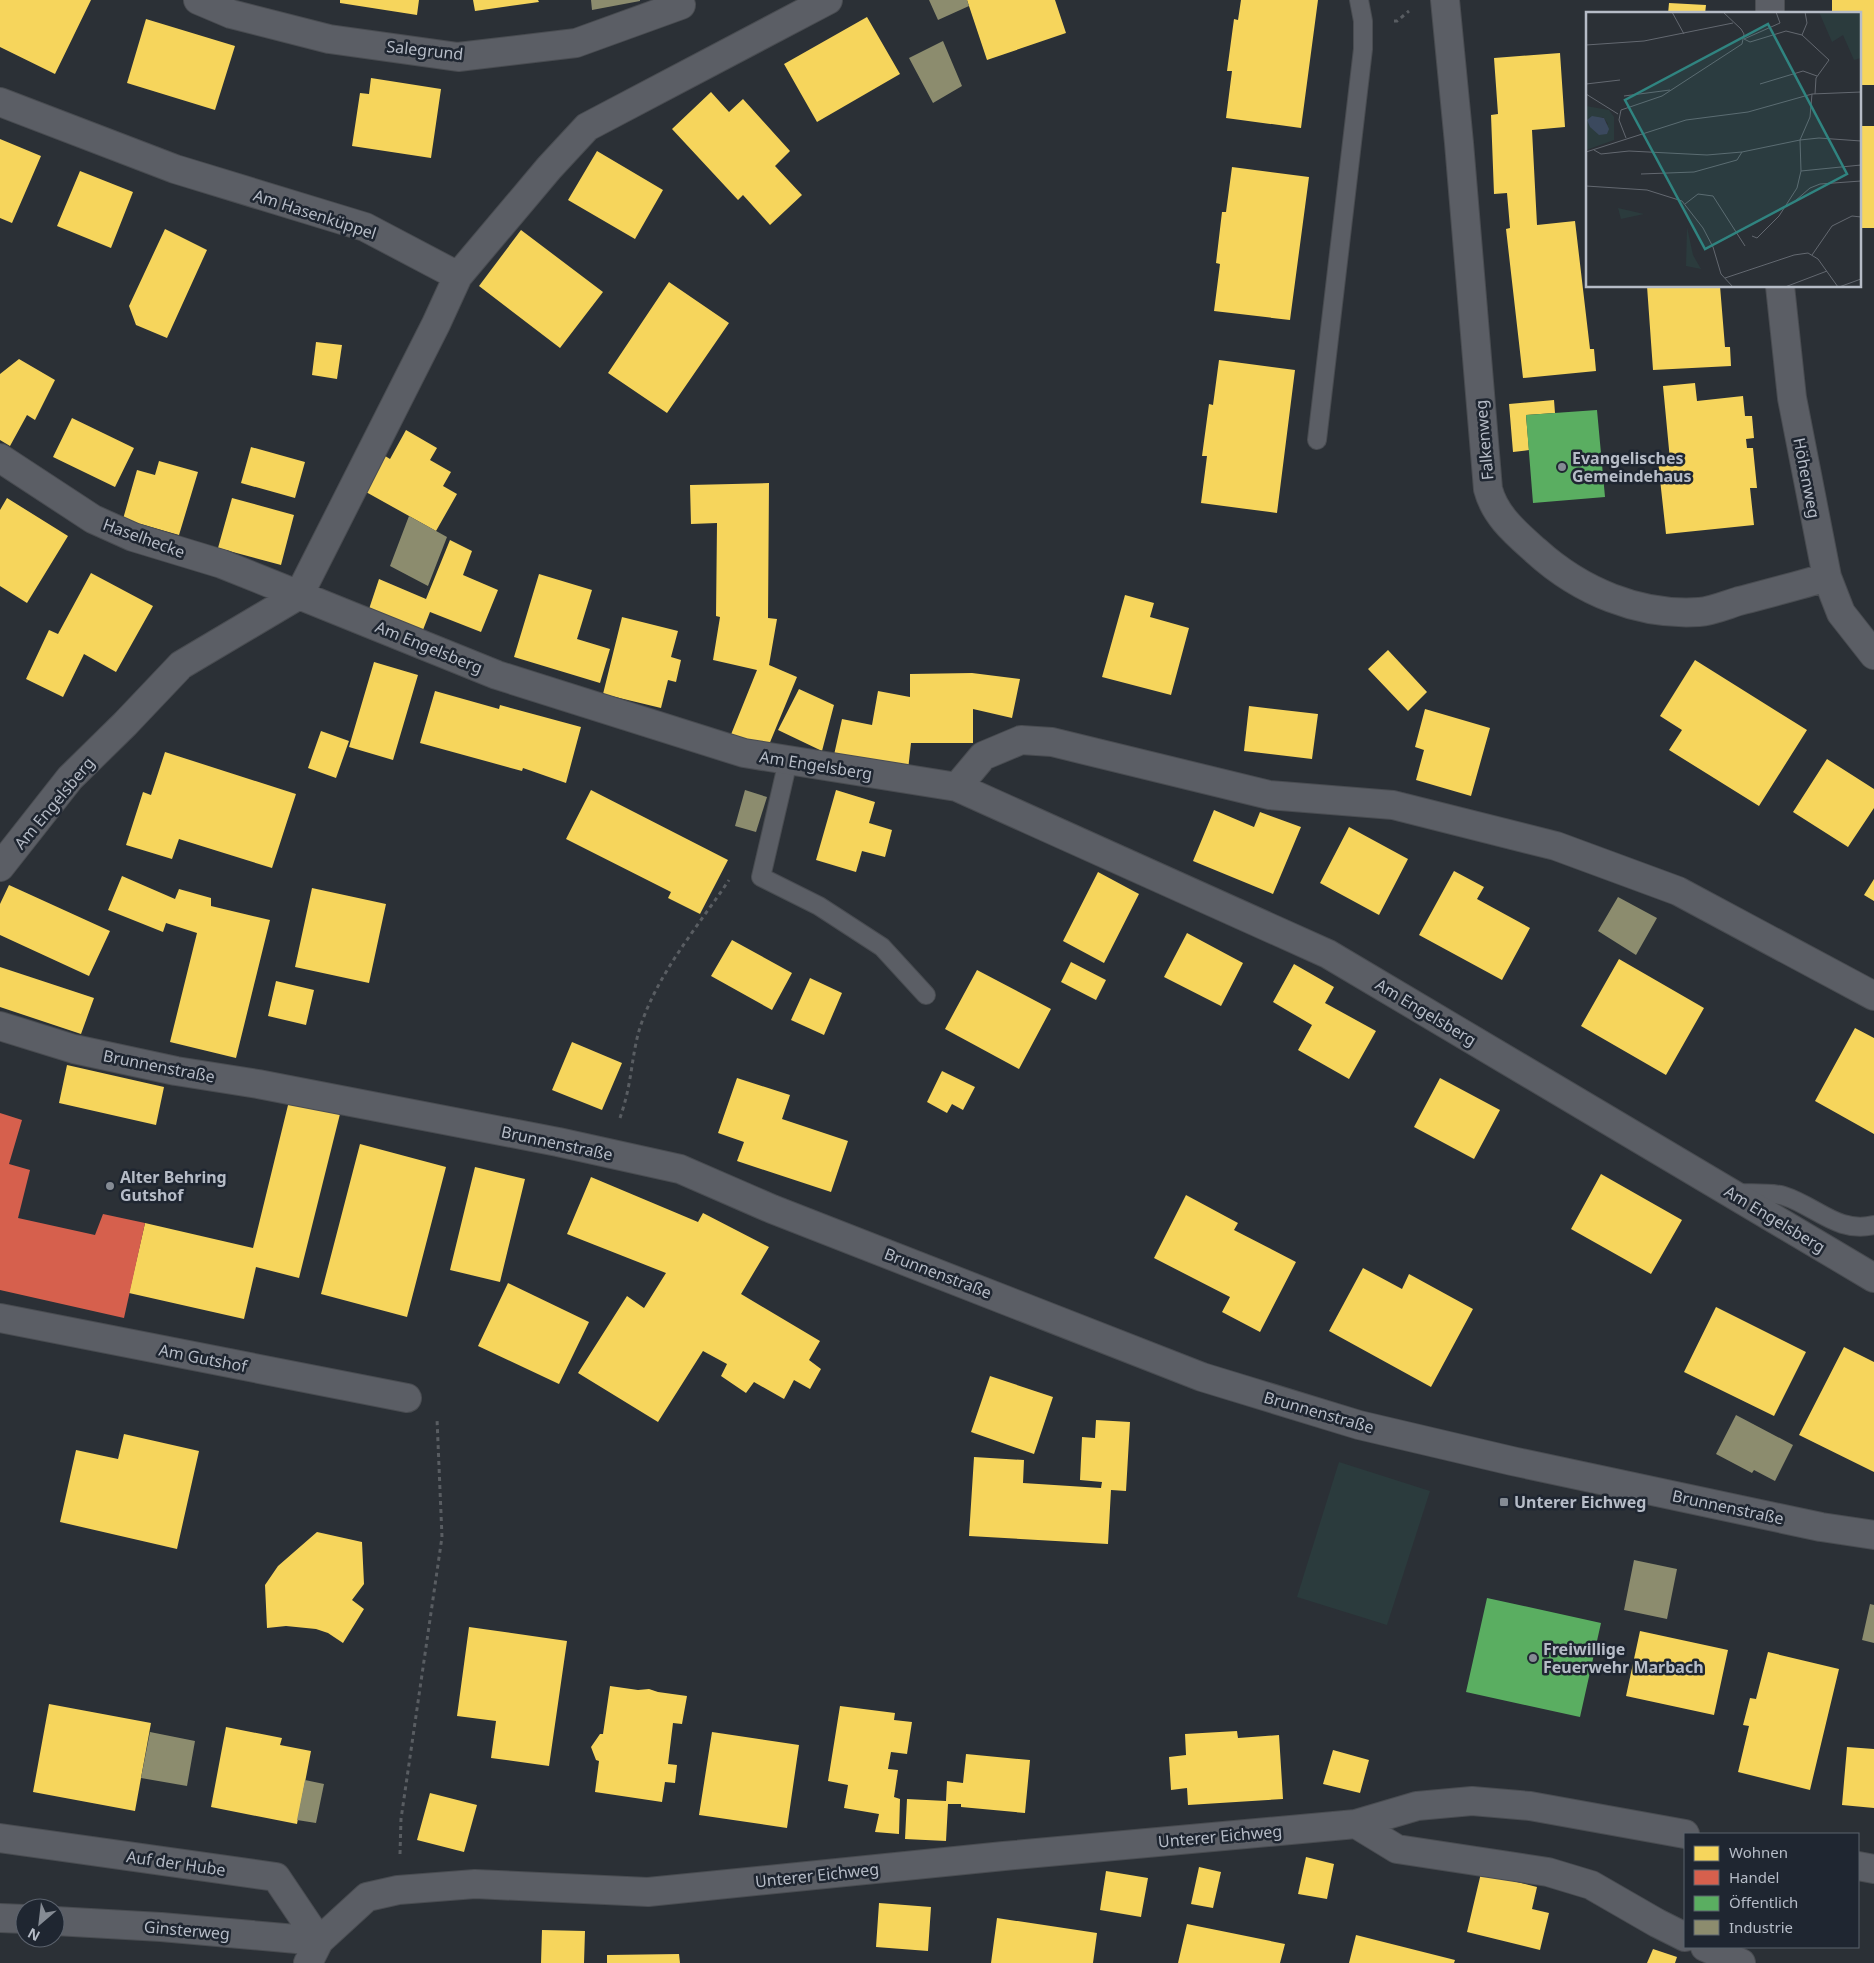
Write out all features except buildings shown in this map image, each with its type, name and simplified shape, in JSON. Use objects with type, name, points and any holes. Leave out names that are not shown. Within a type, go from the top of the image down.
[{"type":"street","name":"Salegrund","points":[[198,0],[231,14],[329,39],[458,57],[576,43],[681,5]]},
{"type":"street","points":[[299,596],[436,324],[458,276],[548,168],[587,127],[828,0]]},
{"type":"street","name":"Falkenweg","points":[[1445,0],[1488,489],[1492,504],[1514,532],[1547,562],[1606,596],[1619,602],[1639,607],[1668,611],[1700,612],[1827,577]]},
{"type":"street","name":"Am Hasenküppel","points":[[0,102],[175,169],[365,227],[458,276]]},
{"type":"street","name":"Höhenweg","points":[[1780,288],[1792,398],[1827,577],[1841,613],[1874,655]]},
{"type":"street","name":"Haselhecke","points":[[0,458],[93,519],[133,537],[222,564],[299,596]]},
{"type":"street","name":"Am Engelsberg","points":[[0,867],[70,778],[182,665],[299,596],[498,674],[744,753],[957,787],[1328,954],[1874,1278]]},
{"type":"street","points":[[957,787],[983,756],[1021,740],[1052,742],[1269,795],[1393,804],[1556,846],[1678,891],[1874,996]]},
{"type":"street","name":"Brunnenstraße","points":[[0,1026],[74,1049],[176,1071],[360,1104],[615,1154],[680,1169],[772,1209],[1211,1380],[1359,1425],[1517,1462],[1821,1527],[1874,1535]]},
{"type":"street","name":"Am Gutshof","points":[[0,1318],[407,1398]]},
{"type":"street","name":"Unterer Eichweg","points":[[314,1952],[367,1897],[398,1890],[475,1884],[648,1892],[1004,1856],[1356,1824],[1417,1806],[1472,1802],[1530,1806],[1684,1834]]},
{"type":"street","points":[[1356,1824],[1397,1849],[1548,1872],[1591,1885],[1684,1936]]},
{"type":"street","name":"Auf der Hube","points":[[0,1838],[276,1877],[314,1952]]},
{"type":"street","points":[[1859,1866],[1874,1869]]},
{"type":"street","points":[[0,1918],[15,1919]]},
{"type":"street","name":"Ginsterweg","points":[[65,1922],[161,1927],[314,1952]]},
{"type":"street","points":[[1707,1948],[1741,1963]]},
{"type":"lane","points":[[1317,440],[1362,49],[1363,20],[1359,0]]},
{"type":"lane","points":[[788,761],[761,877],[819,906],[882,947],[926,995]]},
{"type":"lane","points":[[1732,1193],[1783,1196],[1838,1224],[1862,1228],[1874,1225]]},
{"type":"path","points":[[615,1154],[618,1126],[628,1088],[634,1047],[646,1012],[666,971],[734,872]]},
{"type":"path","points":[[398,1890],[401,1820],[442,1537],[437,1419],[407,1398]]},
{"type":"shaded area","points":[[1339,1462],[1430,1491],[1387,1625],[1297,1597]]},
{"type":"place","name":"Evangelisches Gemeindehaus","points":[[1562,467]]},
{"type":"place","name":"Alter Behring Gutshof","points":[[110,1186]]},
{"type":"place","name":"Unterer Eichweg","points":[[1504,1502]]},
{"type":"place","name":"Freiwillige Feuerwehr Marbach","points":[[1533,1658]]}]
